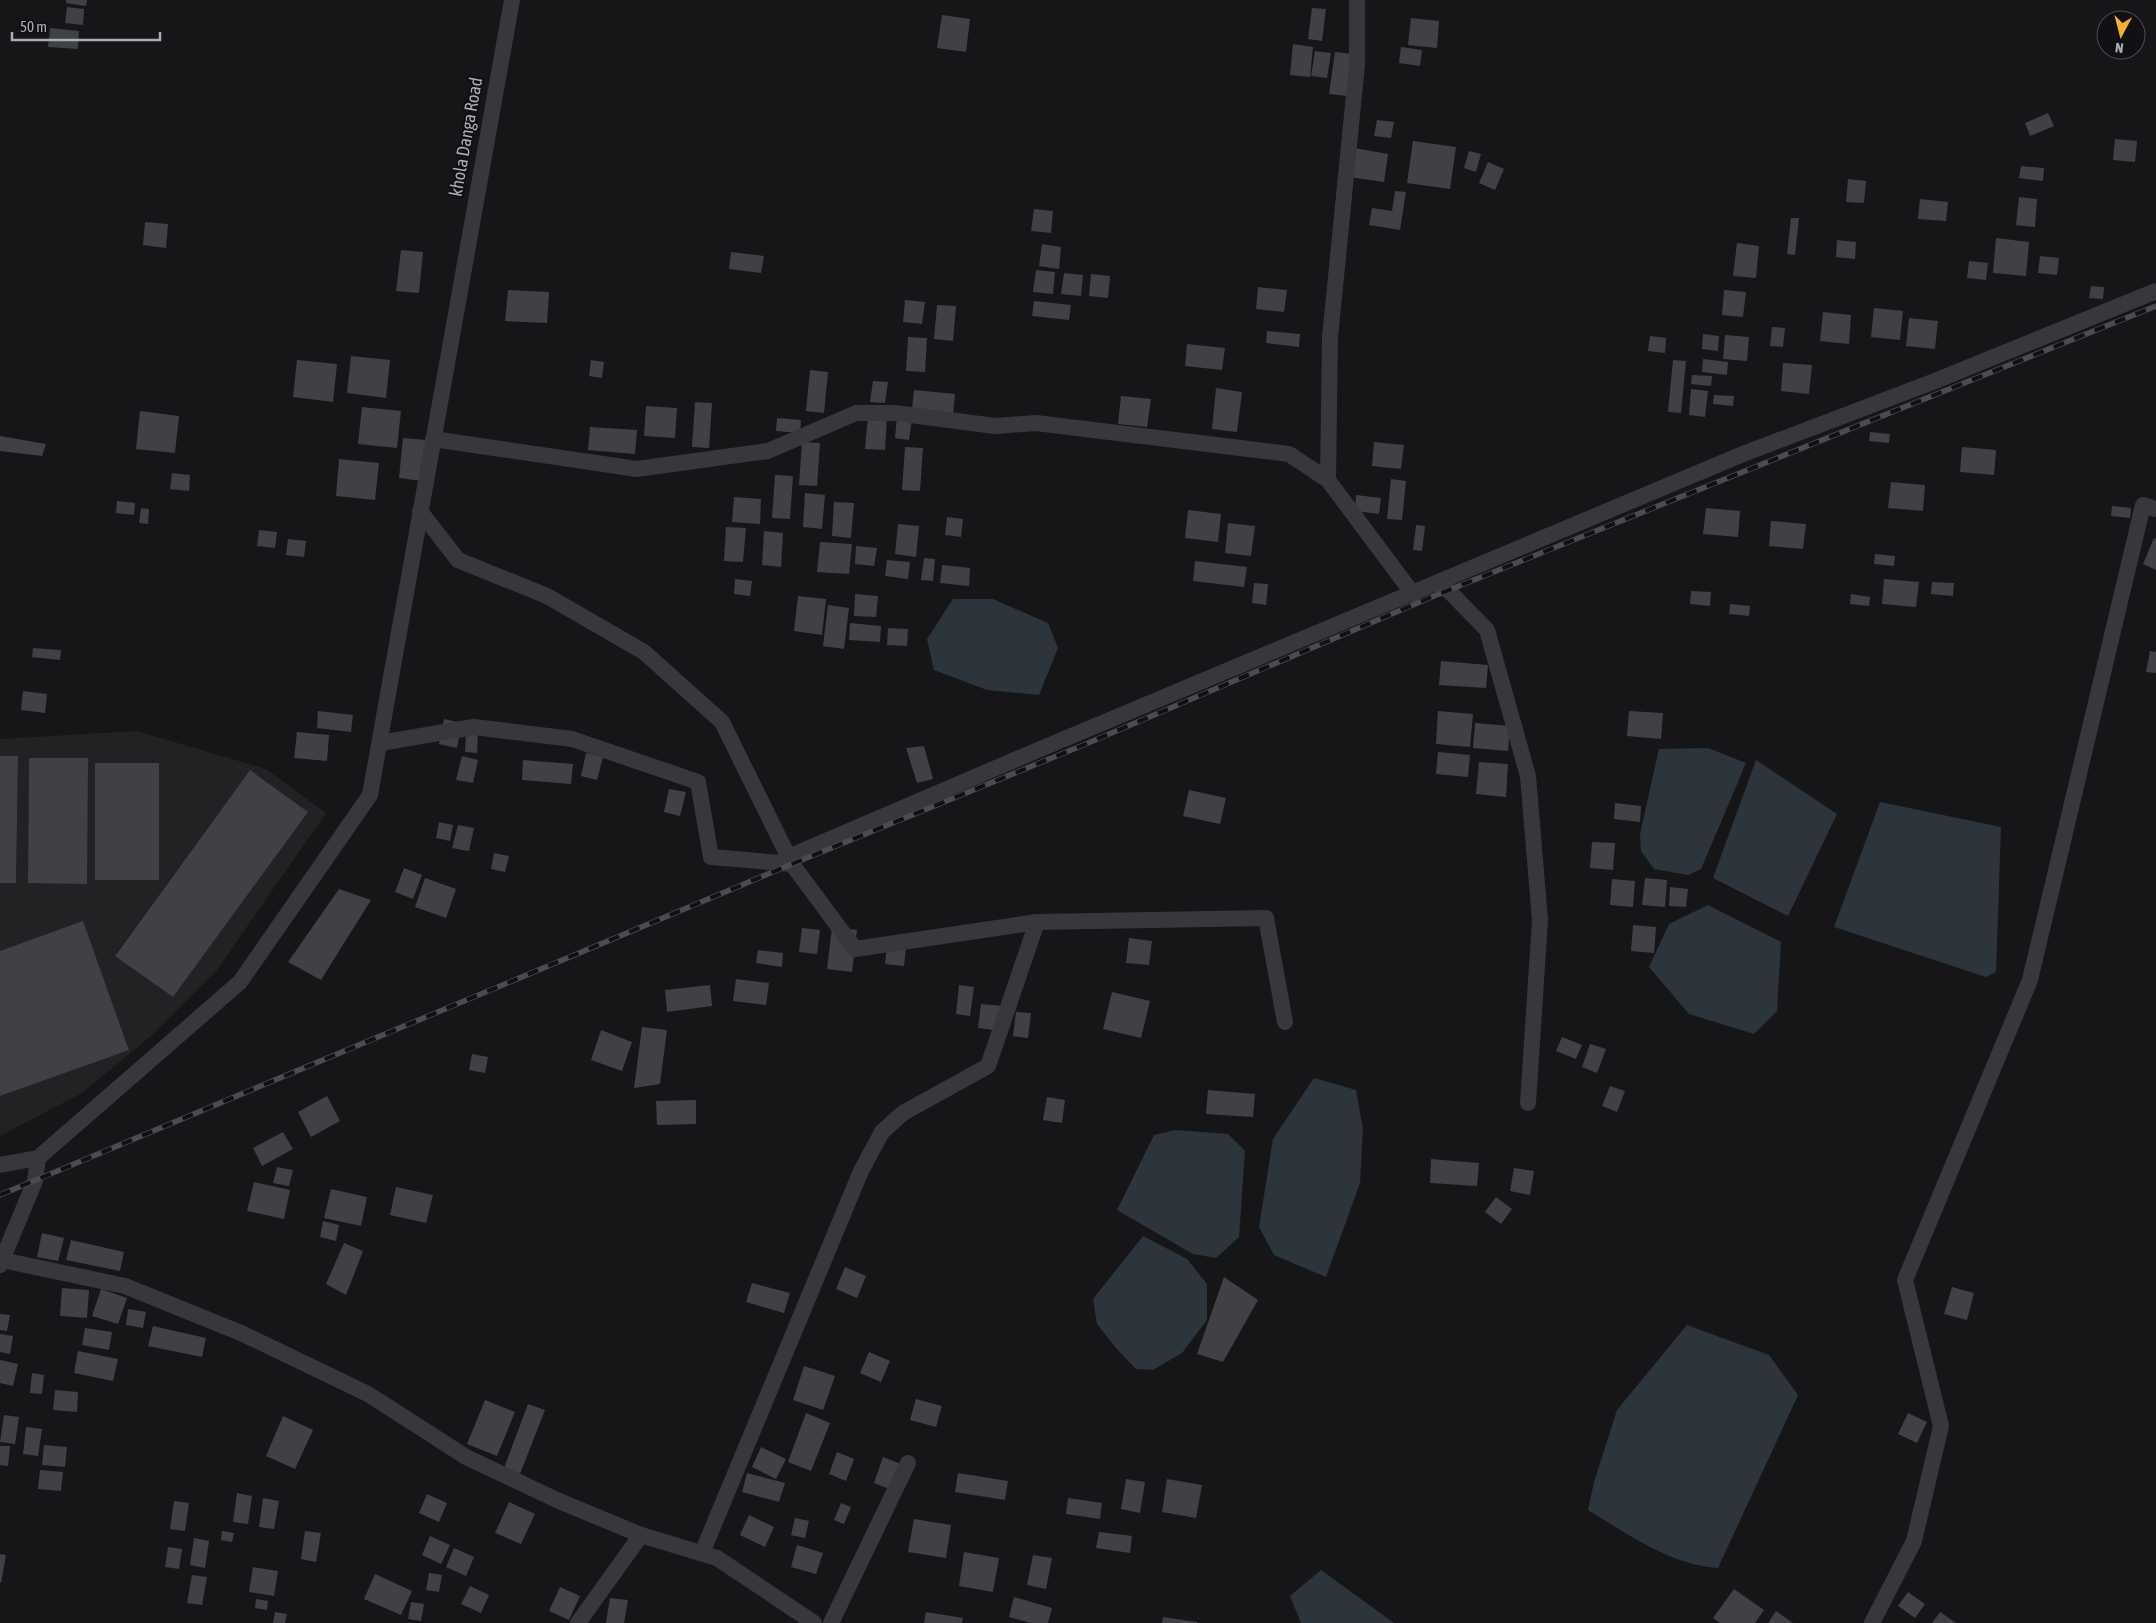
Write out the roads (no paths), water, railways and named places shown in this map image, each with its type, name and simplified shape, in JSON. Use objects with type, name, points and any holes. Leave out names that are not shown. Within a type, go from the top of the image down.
[{"type":"street","name":"khola Danga Road","points":[[38,1158],[240,982],[370,795],[460,282],[512,0]]},
{"type":"street","points":[[1328,480],[1330,336],[1357,65],[1357,0]]},
{"type":"street","points":[[380,743],[474,727],[572,739],[698,782],[711,858],[790,861],[1038,750],[1438,584],[1743,454],[1945,377],[2156,291]]},
{"type":"street","points":[[433,439],[637,470],[768,451],[856,413],[895,413],[995,426],[1036,423],[1289,454],[1328,480],[1413,594]]},
{"type":"street","points":[[1872,1623],[1914,1541],[1941,1426],[1905,1280],[2030,980],[2142,505],[2156,509]]},
{"type":"street","points":[[420,511],[458,560],[547,596],[644,652],[722,722],[790,861],[855,949],[1037,922],[1266,918],[1285,1022]]},
{"type":"street","points":[[1438,584],[1449,591],[1486,630],[1528,776],[1540,920],[1528,1103]]},
{"type":"street","points":[[702,1554],[865,1163],[882,1132],[903,1113],[988,1066],[1037,922]]},
{"type":"street","points":[[0,1165],[38,1158],[35,1181],[1,1263],[125,1286],[241,1333],[368,1394],[466,1457],[559,1501],[642,1535],[717,1558],[814,1623]]},
{"type":"street","points":[[831,1623],[908,1462]]},
{"type":"street","points":[[578,1623],[642,1535]]},
{"type":"railway","points":[[0,1195],[792,864],[1081,746],[1434,596],[2156,306]]}]
